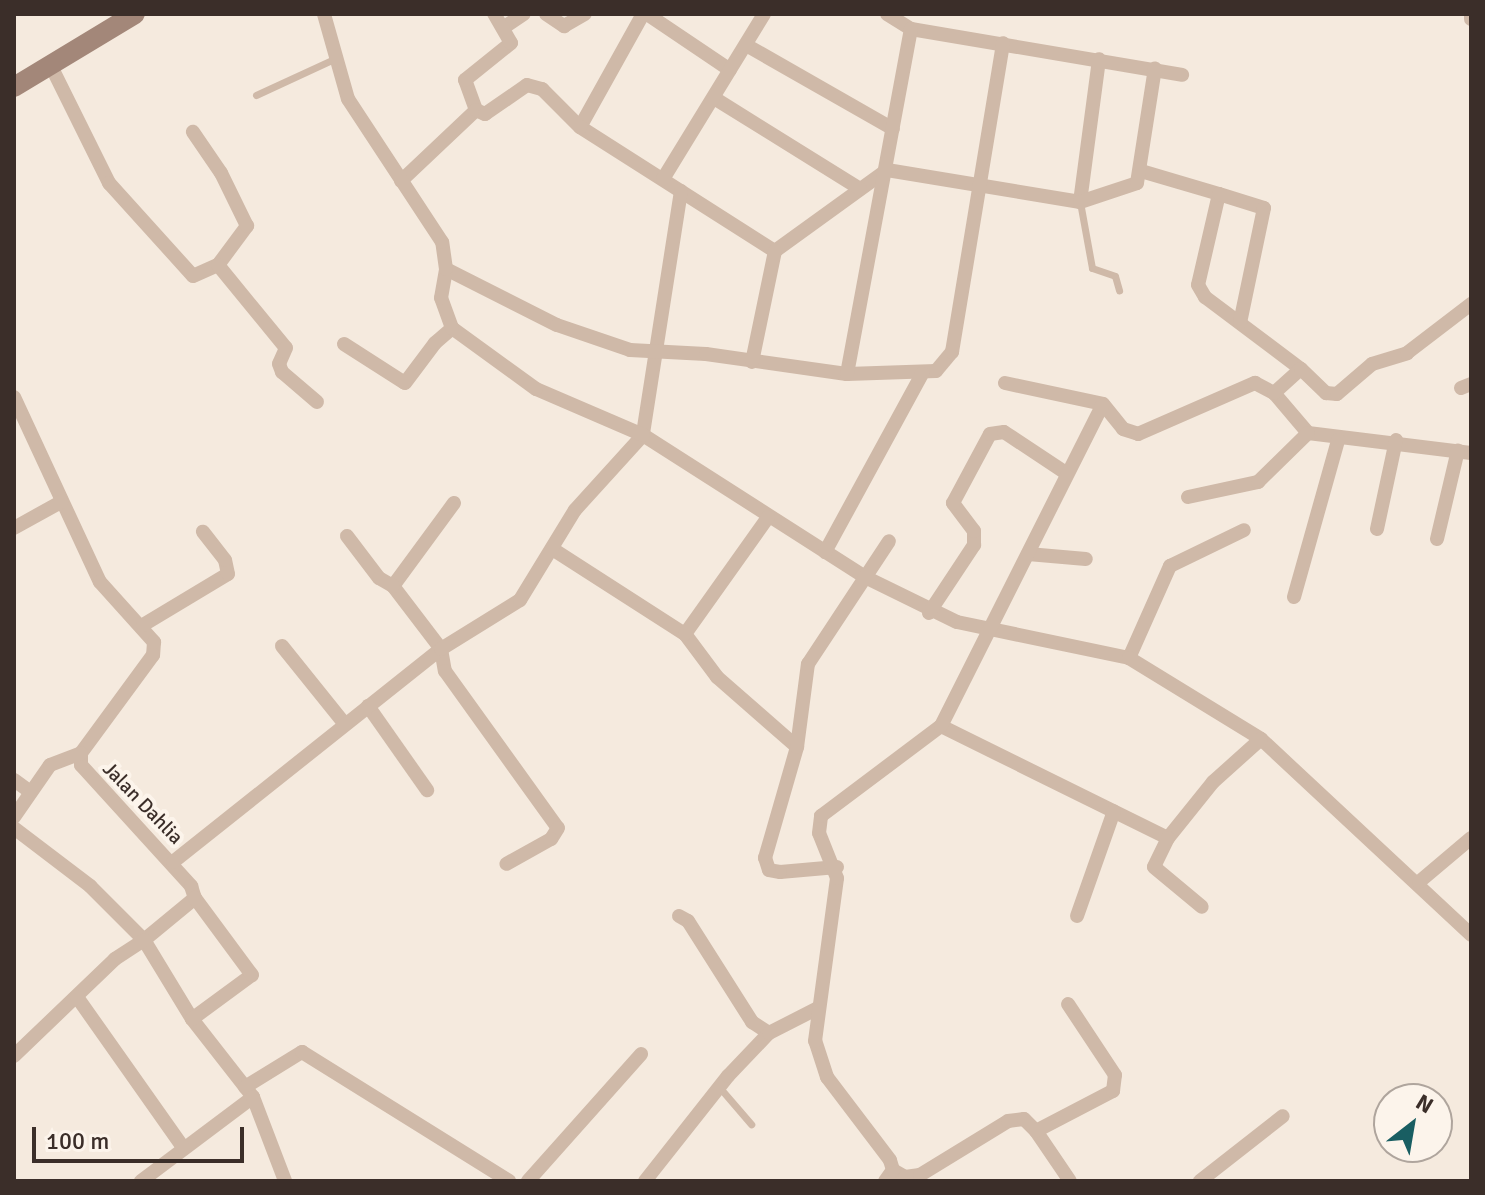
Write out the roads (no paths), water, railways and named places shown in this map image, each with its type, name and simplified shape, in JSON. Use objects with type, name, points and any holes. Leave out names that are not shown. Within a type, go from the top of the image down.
[{"type":"main road","points":[[14,87],[135,14]]},
{"type":"street","points":[[324,14],[348,99],[438,234],[446,269],[441,298],[452,328],[536,389],[643,435],[768,517],[929,613],[992,630],[1129,658],[1261,739],[1419,882],[1471,935]]},
{"type":"street","points":[[494,14],[510,38],[507,49],[464,83],[476,110],[485,114],[532,84],[580,127],[775,251]]},
{"type":"street","points":[[503,28],[524,14]]},
{"type":"street","points":[[546,14],[564,26],[585,14]]},
{"type":"street","points":[[663,179],[764,14]]},
{"type":"street","points":[[887,14],[911,29],[1182,75]]},
{"type":"street","points":[[580,127],[645,15],[730,70]]},
{"type":"street","points":[[847,374],[911,29]]},
{"type":"street","points":[[446,269],[593,340],[654,351],[847,374],[922,374],[936,371],[952,352],[983,187],[1003,43]]},
{"type":"street","points":[[746,45],[893,129]]},
{"type":"street","points":[[1080,202],[1099,59]]},
{"type":"street","points":[[51,66],[109,183],[129,210],[188,274],[218,265],[247,226],[193,132]]},
{"type":"street","points":[[752,362],[775,251],[887,170],[1080,202],[1133,187],[1141,171],[1155,68]]},
{"type":"street","points":[[714,98],[860,189]]},
{"type":"street","points":[[401,181],[476,110]]},
{"type":"street","points":[[1141,171],[1264,208],[1240,323]]},
{"type":"street","points":[[173,862],[344,723],[441,649],[520,600],[584,498],[618,468],[643,435],[681,191]]},
{"type":"street","points":[[1219,194],[1196,275],[1205,297],[1301,369],[1326,393],[1337,394],[1372,364],[1407,353],[1471,304]]},
{"type":"street","points":[[218,265],[286,348],[279,364],[282,372],[317,402]]},
{"type":"street","points":[[344,344],[405,383],[452,328]]},
{"type":"street","points":[[1274,393],[1301,369]]},
{"type":"street","points":[[825,552],[922,374]]},
{"type":"street","points":[[1005,383],[1103,404],[1123,429],[1138,434],[1248,383],[1262,384],[1274,393],[1308,433],[1338,440],[1396,440],[1464,451],[1437,539]]},
{"type":"street","points":[[14,397],[100,582],[125,613],[143,625],[228,574],[225,560],[203,532]]},
{"type":"street","points":[[1070,1181],[1031,1123],[1015,1118],[920,1175],[889,1176],[874,1136],[827,1077],[815,1041],[837,867],[819,833],[821,816],[941,726],[992,630],[1066,473],[1103,404]]},
{"type":"street","points":[[929,613],[974,545],[974,531],[953,503],[990,434],[1004,432],[1066,473]]},
{"type":"street","points":[[1188,497],[1258,482],[1308,433]]},
{"type":"street","points":[[1294,597],[1338,440]]},
{"type":"street","points":[[1377,529],[1396,440]]},
{"type":"street","points":[[14,528],[61,502]]},
{"type":"street","points":[[393,586],[454,503]]},
{"type":"street","points":[[685,634],[768,517]]},
{"type":"street","points":[[1129,658],[1170,566],[1244,530]]},
{"type":"street","points":[[347,536],[379,578],[393,586],[441,649],[445,671],[558,828],[551,839],[506,864]]},
{"type":"street","points":[[837,867],[780,872],[764,864],[797,747],[808,664],[889,541]]},
{"type":"street","points":[[554,550],[685,634],[717,677],[797,747]]},
{"type":"street","points":[[1028,554],[1086,559]]},
{"type":"street","name":"Jalan Dahlia","points":[[143,625],[154,642],[153,655],[81,753],[85,772],[173,862],[195,898],[252,975],[192,1019]]},
{"type":"street","points":[[282,646],[344,723]]},
{"type":"street","points":[[368,706],[427,790]]},
{"type":"street","points":[[941,726],[1168,838]]},
{"type":"street","points":[[1202,907],[1154,867],[1168,838],[1213,782],[1261,739]]},
{"type":"street","points":[[14,817],[29,791],[57,759],[81,753]]},
{"type":"street","points":[[14,780],[29,791]]},
{"type":"street","points":[[1077,916],[1114,811]]},
{"type":"street","points":[[14,828],[90,886],[144,940],[192,1019],[249,1092],[285,1181]]},
{"type":"street","points":[[1419,882],[1471,838]]},
{"type":"street","points":[[14,1056],[115,959],[144,940],[195,898]]},
{"type":"street","points":[[679,916],[688,921],[752,1022],[769,1033]]},
{"type":"street","points":[[77,997],[183,1147]]},
{"type":"street","points":[[1036,1131],[1110,1094],[1116,1083],[1068,1004]]},
{"type":"street","points":[[645,1181],[769,1033],[818,1008]]},
{"type":"street","points":[[141,1181],[302,1052],[509,1181]]},
{"type":"street","points":[[528,1181],[641,1054]]},
{"type":"street","points":[[1200,1181],[1283,1116]]},
{"type":"lane","points":[[256,95],[336,58]]},
{"type":"lane","points":[[1080,202],[1092,268],[1115,276],[1119,290]]},
{"type":"lane","points":[[720,1088],[751,1124]]}]
